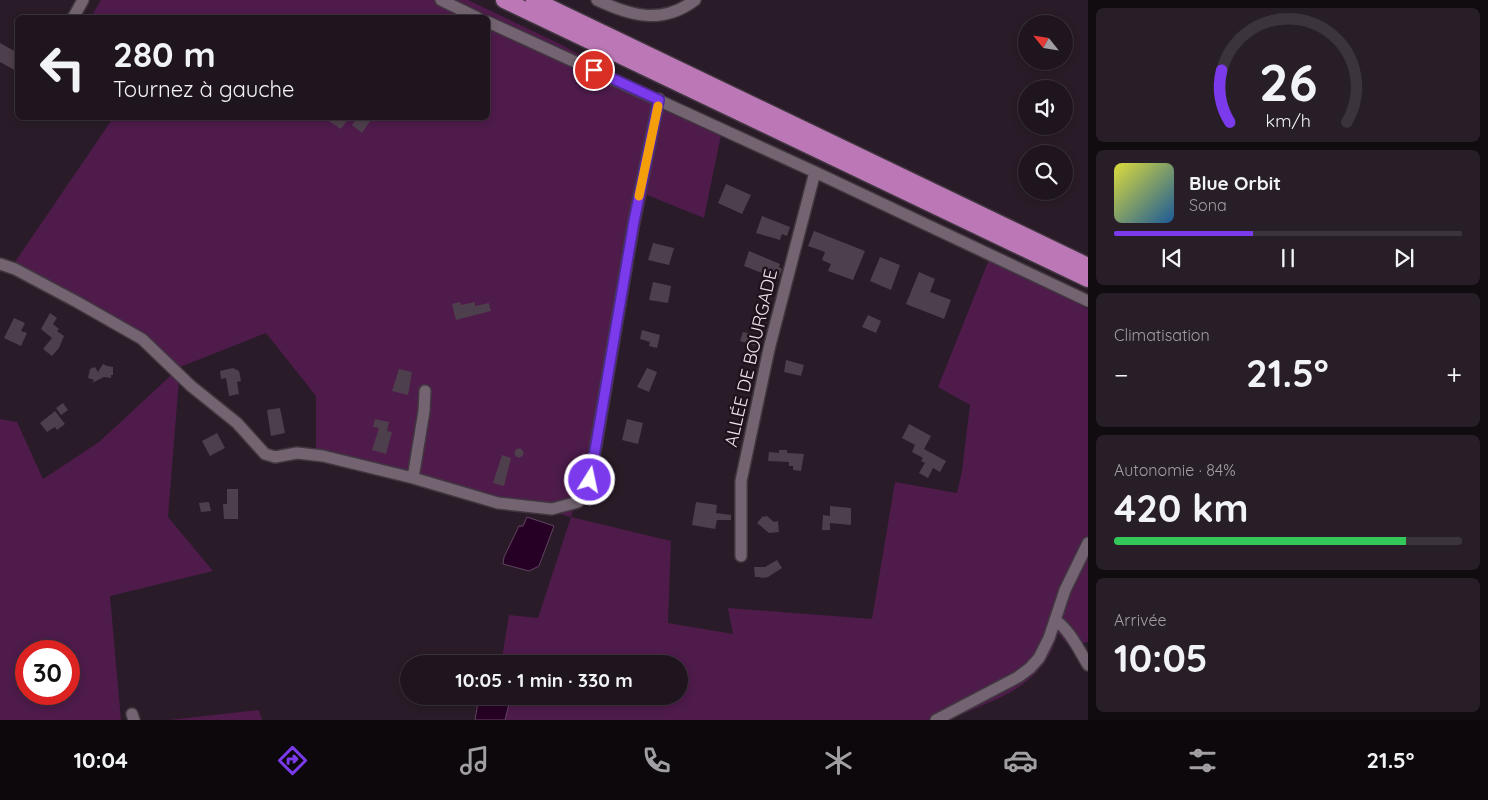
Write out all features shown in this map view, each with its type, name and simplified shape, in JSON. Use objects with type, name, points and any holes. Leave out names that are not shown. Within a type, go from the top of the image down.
[{"type":"highway","points":[[504,0],[1088,279]]},
{"type":"highway","points":[[534,0],[1088,266]]},
{"type":"street","points":[[75,15],[83,0]]},
{"type":"street","points":[[441,0],[472,15]]},
{"type":"street","points":[[597,0],[632,14],[656,16],[672,13],[694,1]]},
{"type":"street","points":[[490,23],[815,172],[1088,301]]},
{"type":"street","points":[[0,264],[15,269],[38,281],[142,339],[191,386],[237,423],[265,454],[275,457],[296,453],[323,456],[413,478],[498,504],[552,508],[578,502],[590,480],[634,221],[659,100]]},
{"type":"street","name":"ALLÉE DE BOURGADE","points":[[740,556],[741,481],[769,349],[815,172]]},
{"type":"street","points":[[413,478],[426,390]]},
{"type":"street","points":[[936,720],[1018,678],[1030,668],[1045,648],[1065,590],[1088,543]]},
{"type":"street","points":[[1055,620],[1070,636],[1088,665]]},
{"type":"shaded area","points":[[101,0],[468,0],[562,45],[721,135],[704,218],[647,195],[592,448],[571,517],[316,449],[316,396],[266,333],[180,367],[148,337],[15,262],[112,120],[490,120],[490,15],[92,15]]},
{"type":"shaded area","points":[[992,252],[1088,309],[1088,642],[1069,646],[1058,633],[1051,652],[1041,667],[1029,679],[1000,698],[949,720],[486,720],[490,705],[688,705],[688,655],[502,655],[509,615],[538,618],[571,517],[671,541],[668,623],[733,634],[728,608],[872,619],[895,482],[957,493],[962,471],[970,405],[938,387]]},
{"type":"shaded area","points":[[180,367],[168,517],[213,571],[110,596],[121,720],[0,720],[0,419],[17,422],[43,479],[99,442]]},
{"type":"shaded area","points":[[527,517],[554,526],[539,566],[529,571],[503,564],[504,557],[519,526],[523,526]]},
{"type":"shaded area","points":[[478,705],[509,705],[505,720],[475,720]]},
{"type":"shaded area","points":[[259,710],[262,720],[169,720]]},
{"type":"building","points":[[0,43],[15,51],[15,70],[0,62]]},
{"type":"building","points":[[327,120],[348,120],[341,129]]},
{"type":"building","points":[[356,120],[371,120],[362,133],[352,125]]},
{"type":"building","points":[[726,184],[751,195],[742,214],[718,203]]},
{"type":"building","points":[[762,216],[790,227],[787,236],[782,234],[780,240],[756,233]]},
{"type":"building","points":[[814,231],[865,251],[853,280],[828,271],[831,264],[822,260],[825,252],[808,246]]},
{"type":"building","points":[[653,243],[674,248],[669,265],[648,260]]},
{"type":"building","points":[[749,251],[780,264],[779,267],[782,269],[778,279],[744,266]]},
{"type":"building","points":[[880,257],[900,265],[891,290],[870,281]]},
{"type":"building","points":[[919,272],[935,279],[930,292],[951,300],[944,319],[906,304]]},
{"type":"building","points":[[653,282],[671,286],[668,303],[649,300]]},
{"type":"building","points":[[460,302],[461,305],[475,302],[475,306],[489,303],[491,311],[456,320],[452,304]]},
{"type":"building","points":[[50,313],[57,318],[53,324],[59,329],[57,331],[64,336],[59,348],[52,356],[43,349],[52,338],[41,329]]},
{"type":"building","points":[[868,315],[881,321],[876,333],[862,327]]},
{"type":"building","points":[[14,318],[25,323],[21,331],[27,333],[21,346],[4,338]]},
{"type":"building","points":[[642,330],[660,335],[657,348],[649,346],[650,342],[640,339]]},
{"type":"building","points":[[743,332],[760,336],[757,346],[740,341]]},
{"type":"building","points":[[786,360],[804,365],[801,376],[784,372]]},
{"type":"building","points":[[103,364],[113,367],[113,375],[111,375],[111,378],[104,377],[92,383],[94,380],[88,378],[90,369],[95,367],[98,372]]},
{"type":"building","points":[[233,368],[239,371],[241,381],[237,382],[239,394],[229,396],[226,378],[221,379],[220,371]]},
{"type":"building","points":[[647,368],[657,372],[649,392],[637,387]]},
{"type":"building","points":[[399,369],[412,372],[408,395],[392,391]]},
{"type":"building","points":[[63,403],[68,410],[61,415],[56,408]]},
{"type":"building","points":[[280,408],[285,433],[271,436],[267,410]]},
{"type":"building","points":[[55,411],[65,424],[57,430],[55,427],[47,432],[40,423]]},
{"type":"building","points":[[375,419],[389,422],[387,431],[392,432],[386,454],[372,450],[379,428],[373,427]]},
{"type":"building","points":[[627,419],[643,423],[638,444],[622,440]]},
{"type":"building","points":[[909,424],[931,436],[924,449],[946,461],[940,472],[933,468],[928,478],[919,473],[925,463],[921,461],[923,458],[912,452],[915,445],[902,438]]},
{"type":"building","points":[[217,433],[225,448],[210,456],[202,441]]},
{"type":"building","points":[[519,448],[524,453],[519,458],[514,453]]},
{"type":"building","points":[[779,450],[787,450],[787,453],[804,454],[801,471],[793,470],[793,466],[789,466],[789,462],[768,461],[769,452],[779,453]]},
{"type":"building","points":[[502,455],[511,458],[504,486],[493,483]]},
{"type":"building","points":[[227,489],[238,489],[238,519],[224,519],[223,504],[227,504]]},
{"type":"building","points":[[209,502],[211,511],[201,512],[199,503]]},
{"type":"building","points":[[696,502],[717,505],[716,513],[731,515],[731,520],[717,520],[715,529],[692,525]]},
{"type":"building","points":[[830,506],[851,508],[851,525],[830,523],[830,530],[822,530],[823,515],[830,516]]},
{"type":"building","points":[[763,516],[767,516],[774,522],[778,521],[779,532],[769,533],[757,523]]},
{"type":"building","points":[[777,560],[782,568],[768,577],[755,577],[754,567],[765,567]]},
{"type":"slow traffic","points":[[639,196],[658,106]]},
{"type":"route","points":[[590,480],[634,221],[659,100],[594,70]]}]
